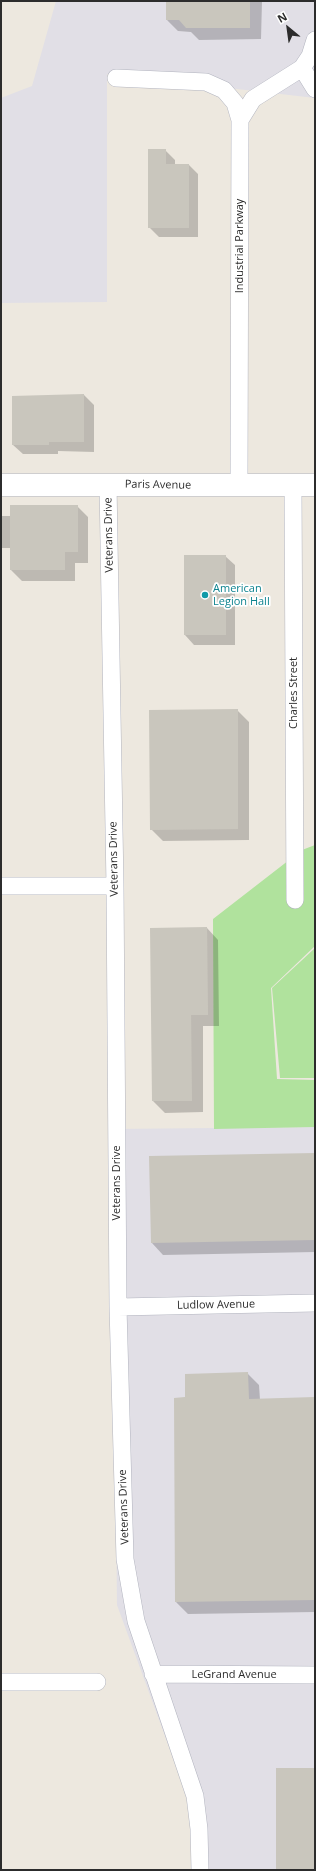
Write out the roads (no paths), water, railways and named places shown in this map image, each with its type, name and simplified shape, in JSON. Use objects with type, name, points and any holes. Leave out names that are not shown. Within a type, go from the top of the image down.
[{"type":"street","points":[[240,120],[253,99],[302,68],[310,56],[315,40]]},
{"type":"street","points":[[302,68],[315,90]]},
{"type":"street","points":[[116,78],[206,82],[224,90],[235,103],[240,120]]},
{"type":"street","name":"Industrial Parkway","points":[[239,486],[240,120]]},
{"type":"street","name":"Veterans Drive","points":[[108,484],[115,886],[118,1307],[125,1559],[134,1615],[195,1796],[199,1829],[200,1870]]},
{"type":"street","name":"Paris Avenue","points":[[1,485],[315,485]]},
{"type":"street","name":"Charles Street","points":[[293,485],[295,900]]},
{"type":"street","points":[[1,886],[115,886]]},
{"type":"street","name":"Ludlow Avenue","points":[[118,1307],[315,1304]]},
{"type":"street","name":"LeGrand Avenue","points":[[153,1674],[315,1675]]},
{"type":"street","points":[[1,1682],[97,1682]]},
{"type":"place","name":"American Legion Hall","points":[[205,595]]}]
